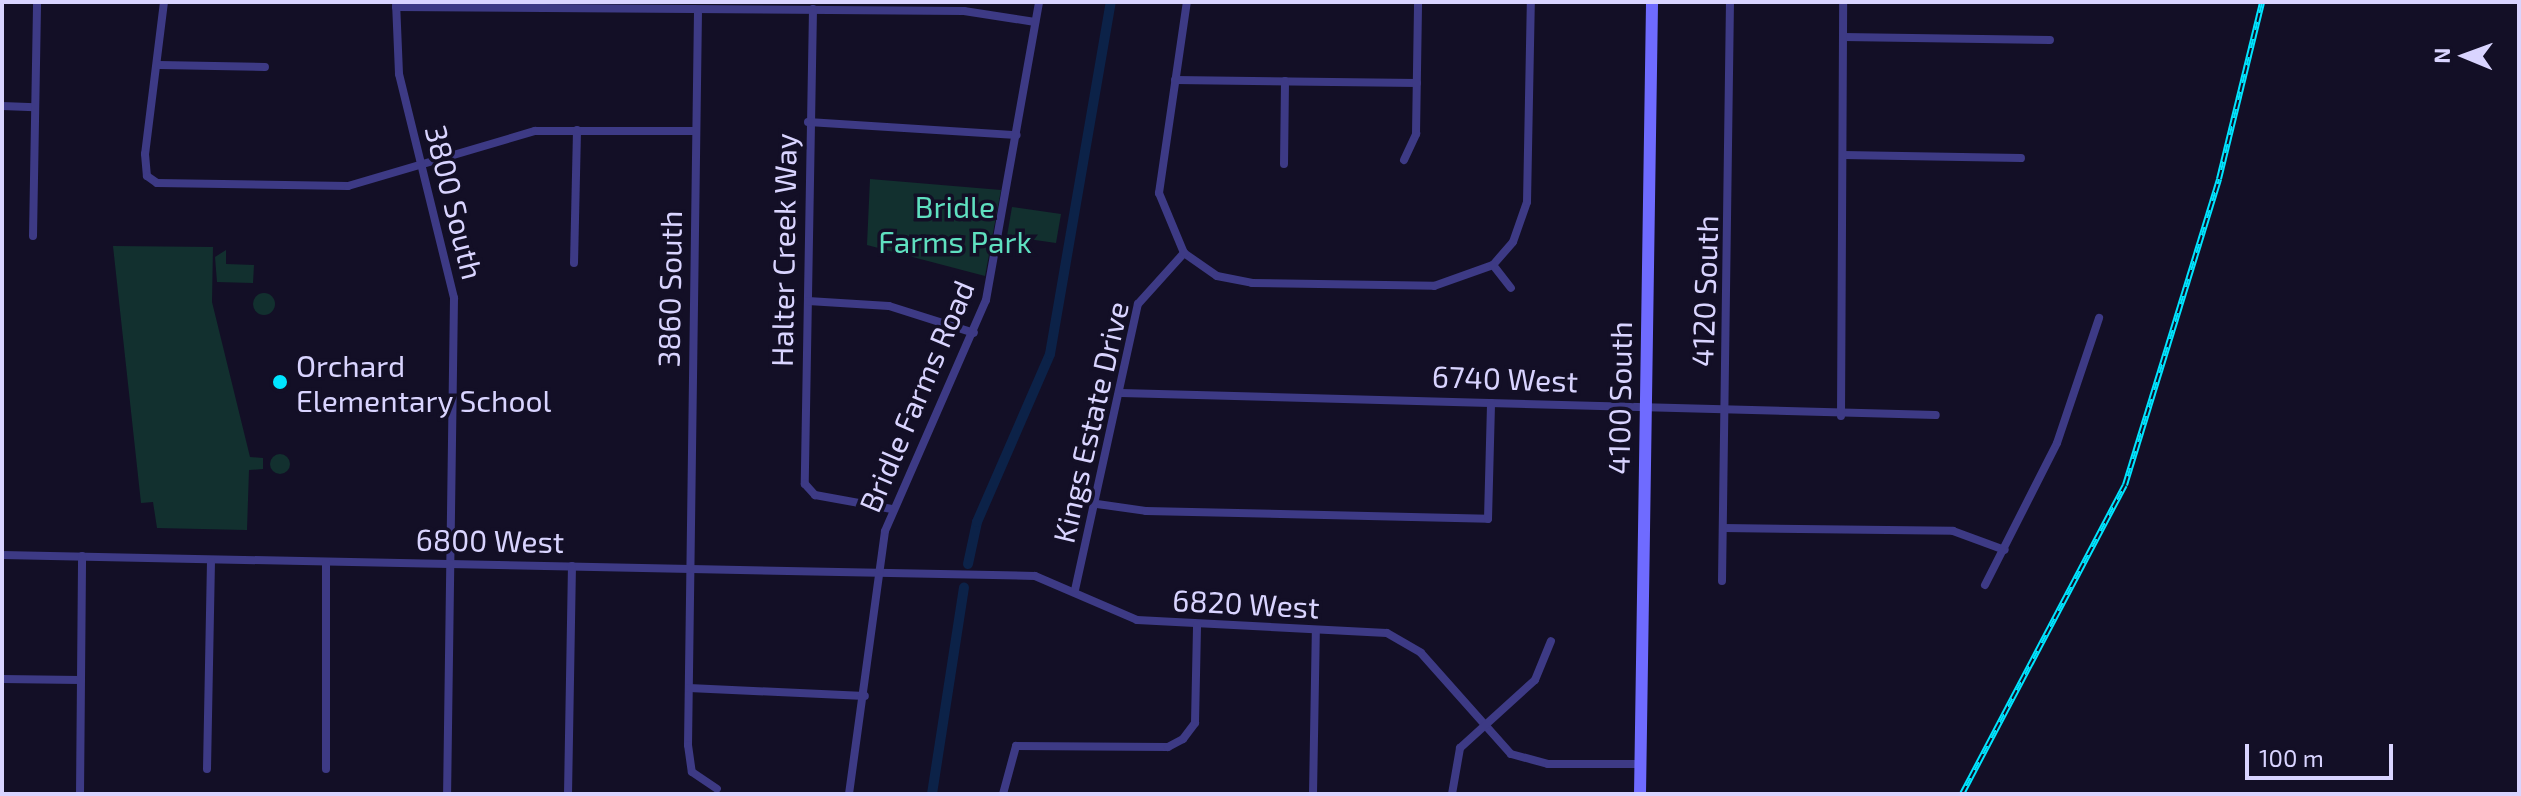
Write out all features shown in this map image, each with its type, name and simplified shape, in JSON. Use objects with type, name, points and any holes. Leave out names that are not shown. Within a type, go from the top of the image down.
[{"type":"main road","name":"4100 South","points":[[1640,794],[1652,2]]},
{"type":"street","points":[[33,236],[37,2]]},
{"type":"street","points":[[164,2],[147,176],[161,183],[340,187],[528,133],[577,130],[696,131]]},
{"type":"street","name":"Bridle Farms Road","points":[[849,794],[892,509],[974,333],[1017,135],[1039,2]]},
{"type":"street","points":[[1187,2],[1159,193],[1184,253],[1217,276],[1252,283],[1434,286],[1493,265],[1513,242],[1527,202],[1531,2]]},
{"type":"street","points":[[1404,160],[1415,139],[1418,2]]},
{"type":"street","name":"4120 South","points":[[1722,581],[1730,2]]},
{"type":"street","points":[[1841,416],[1843,2]]},
{"type":"street","points":[[396,4],[698,11],[813,9],[975,12],[1035,22]]},
{"type":"street","name":"3800 South","points":[[396,4],[399,74],[454,285],[447,794]]},
{"type":"street","name":"Halter Creek Way","points":[[813,9],[808,122],[808,491],[892,509]]},
{"type":"street","name":"3860 South","points":[[698,11],[690,767],[717,789]]},
{"type":"street","points":[[1843,37],[2050,40]]},
{"type":"street","points":[[159,65],[265,67]]},
{"type":"street","points":[[1175,80],[1417,83]]},
{"type":"street","points":[[1284,164],[1285,81]]},
{"type":"street","points":[[2,106],[35,107]]},
{"type":"street","points":[[808,122],[1017,135]]},
{"type":"street","points":[[574,263],[577,130]]},
{"type":"street","points":[[1843,155],[2021,158]]},
{"type":"street","name":"Kings Estate Drive","points":[[1075,590],[1097,504],[1138,304],[1184,253]]},
{"type":"street","points":[[1493,265],[1511,288]]},
{"type":"street","points":[[808,301],[889,306],[974,333]]},
{"type":"street","points":[[1985,585],[2057,443],[2099,318]]},
{"type":"street","name":"6740 West","points":[[1121,393],[1841,416],[1936,415]]},
{"type":"street","points":[[1097,504],[1146,511],[1488,519],[1491,403]]},
{"type":"street","points":[[1723,528],[1953,531],[2005,550]]},
{"type":"street","name":"6800 West","points":[[2,555],[977,575]]},
{"type":"street","points":[[80,794],[82,556]]},
{"type":"street","points":[[207,769],[211,561]]},
{"type":"street","points":[[326,562],[326,769]]},
{"type":"street","points":[[568,794],[572,566]]},
{"type":"street","name":"6820 West","points":[[977,575],[1035,576],[1075,590],[1137,620],[1387,633],[1409,643],[1483,725],[1526,761],[1641,764]]},
{"type":"street","points":[[1003,794],[1016,746],[1168,747],[1183,739],[1195,723],[1197,624]]},
{"type":"street","points":[[1313,794],[1316,630]]},
{"type":"street","points":[[1452,794],[1457,753],[1483,725],[1535,680],[1551,641]]},
{"type":"street","points":[[2,679],[80,680]]},
{"type":"street","points":[[689,688],[865,696]]},
{"type":"green space","name":"Bridle Farms Park","points":[[870,179],[1001,190],[985,276],[867,245]]},
{"type":"green space","name":"Bridle Farms Park","points":[[1012,207],[1061,214],[1056,243],[1007,236]]},
{"type":"green space","points":[[113,246],[213,247],[212,302],[250,457],[263,458],[263,469],[249,470],[247,530],[157,528],[153,502],[141,503]]},
{"type":"green space","points":[[226,250],[226,264],[254,265],[253,283],[217,282],[215,257]]},
{"type":"green space","points":[[260,293],[268,293],[275,304],[268,315],[260,315],[253,308],[253,300]]},
{"type":"green space","points":[[280,454],[287,457],[290,464],[287,471],[280,474],[273,471],[270,464],[273,457]]},
{"type":"waterway","points":[[968,564],[977,522],[1050,354],[1111,2]]},
{"type":"waterway","points":[[932,794],[964,587]]},
{"type":"railway","points":[[1962,794],[2125,485],[2219,179],[2262,2]]},
{"type":"place","name":"Orchard Elementary School","points":[[280,382]]}]
